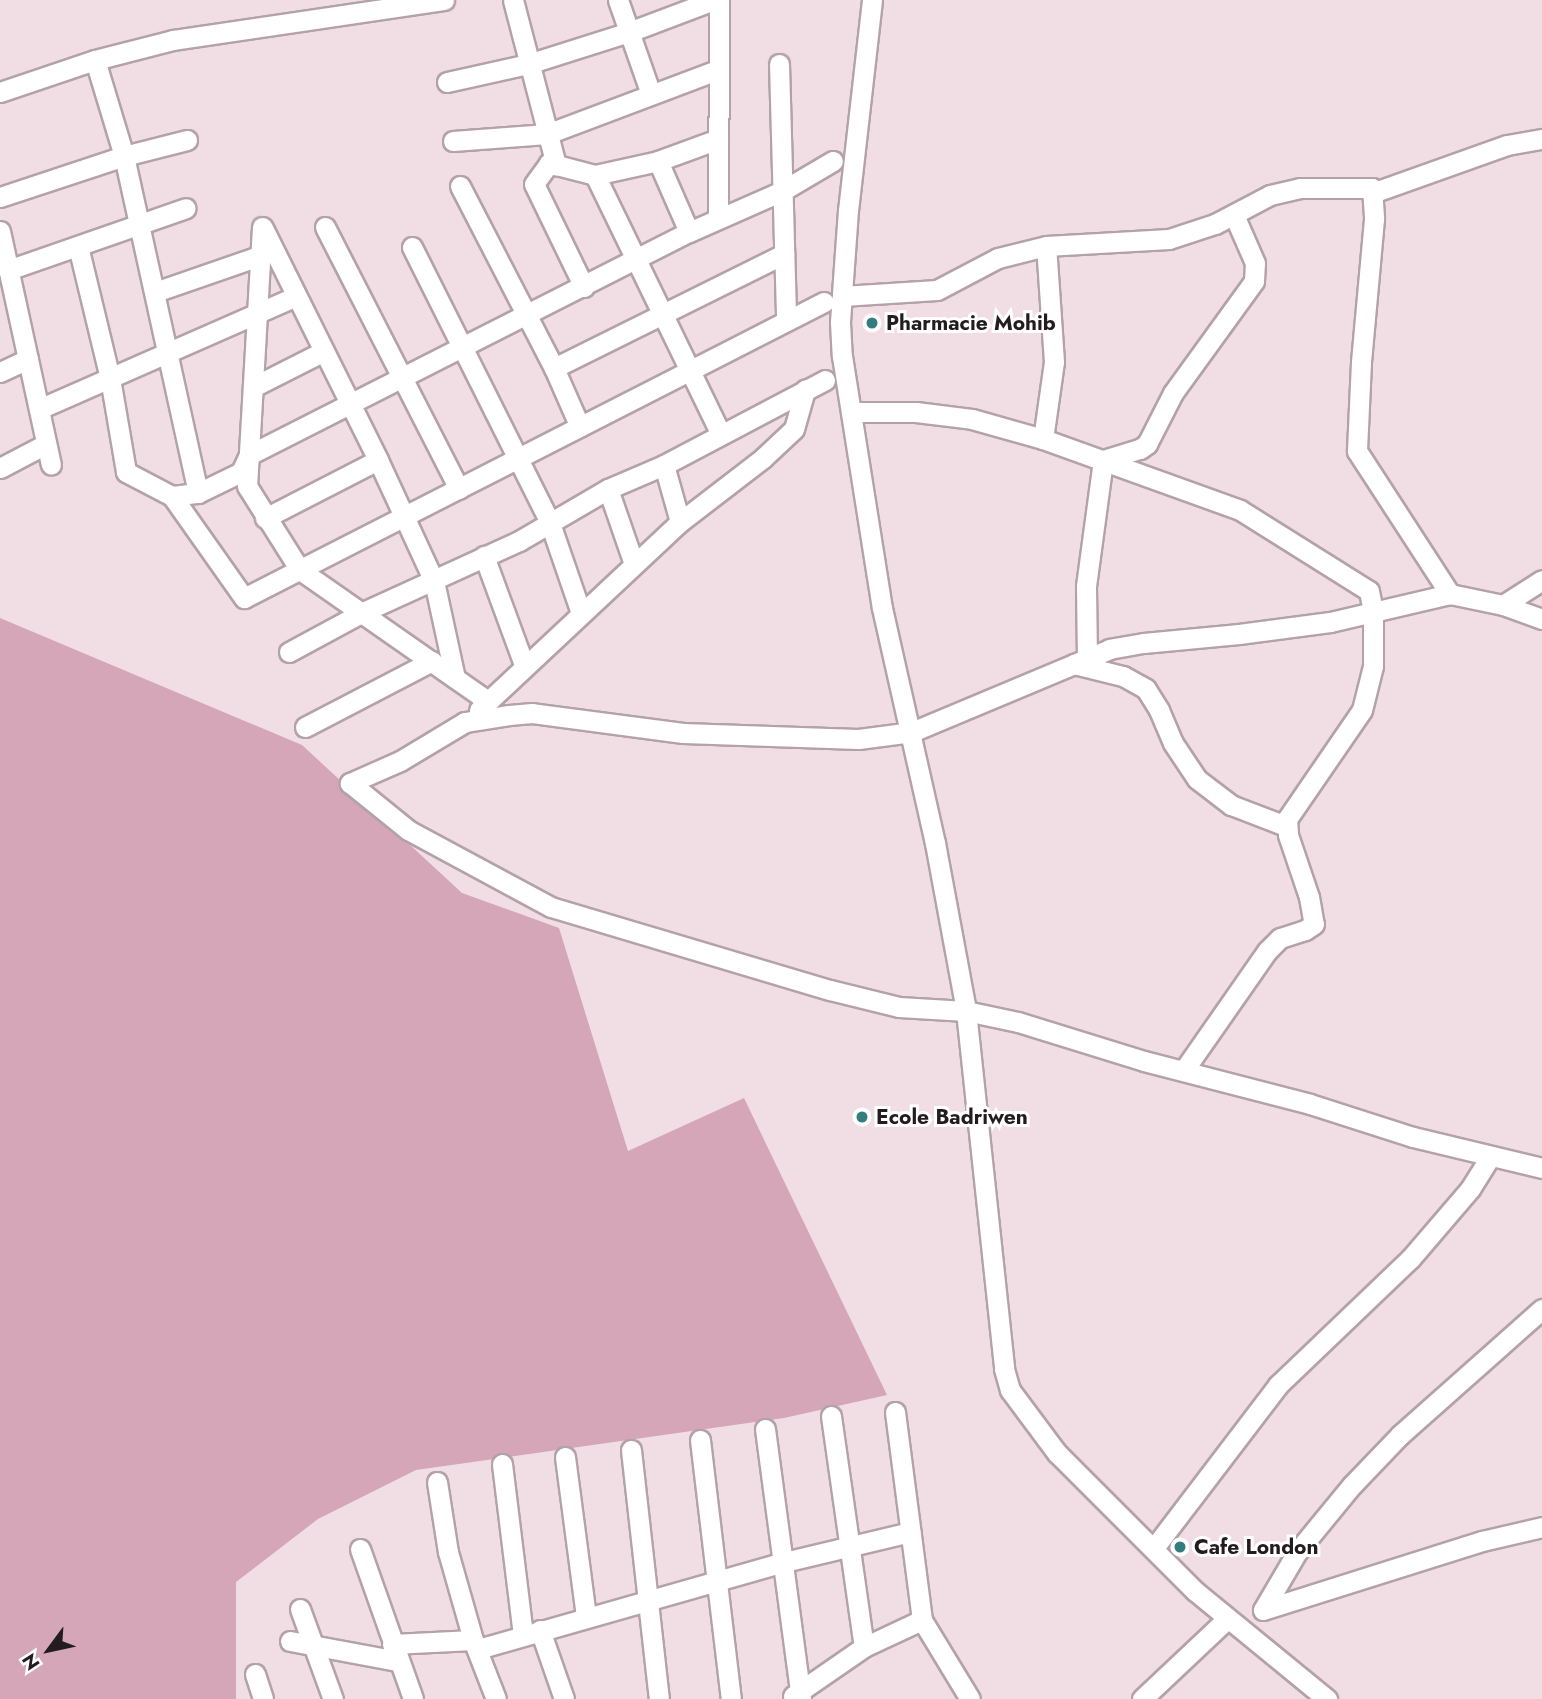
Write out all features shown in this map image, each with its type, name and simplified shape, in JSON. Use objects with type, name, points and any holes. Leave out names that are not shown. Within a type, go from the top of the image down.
[{"type":"street","points":[[0,92],[95,60],[173,40],[444,0]]},
{"type":"street","points":[[513,0],[556,165]]},
{"type":"street","points":[[618,0],[651,94]]},
{"type":"street","points":[[447,82],[528,64],[629,32],[714,0]]},
{"type":"street","points":[[718,218],[719,0]]},
{"type":"street","points":[[873,0],[848,210],[833,299],[882,608],[912,732],[966,1012],[1004,1369],[1010,1390],[1056,1453],[1227,1619],[1327,1699]]},
{"type":"street","points":[[95,60],[124,156],[198,493]]},
{"type":"street","points":[[779,64],[786,320]]},
{"type":"street","points":[[453,141],[547,134],[717,70]]},
{"type":"street","points":[[584,287],[534,184],[549,163],[595,175],[658,161],[718,139]]},
{"type":"street","points":[[1375,192],[1507,145],[1542,139]]},
{"type":"street","points":[[0,197],[124,156],[187,140]]},
{"type":"street","points":[[658,161],[689,232]]},
{"type":"street","points":[[173,496],[198,493],[241,472],[249,455],[463,349],[525,314],[584,287],[689,232],[782,191],[833,161]]},
{"type":"street","points":[[595,175],[720,434]]},
{"type":"street","points":[[460,186],[554,368],[580,426]]},
{"type":"street","points":[[78,246],[110,378],[126,472],[173,496],[244,597],[691,372],[786,320],[833,299],[937,290],[998,258],[1046,246],[1168,239],[1234,215],[1257,200],[1300,188],[1369,186],[1375,192],[1357,451],[1450,594]]},
{"type":"street","points":[[8,270],[186,208]]},
{"type":"street","points":[[1102,460],[1140,449],[1147,444],[1172,393],[1254,281],[1255,263],[1234,215]]},
{"type":"street","points":[[455,678],[434,581],[378,460],[294,297],[262,227],[247,486],[300,570],[488,701]]},
{"type":"street","points":[[325,227],[459,489]]},
{"type":"street","points":[[0,231],[51,465]]},
{"type":"street","points":[[1043,439],[1054,362],[1046,246]]},
{"type":"street","points":[[412,247],[550,523],[581,612]]},
{"type":"street","points":[[554,368],[784,254]]},
{"type":"street","points":[[155,292],[260,256]]},
{"type":"street","points":[[39,410],[294,297]]},
{"type":"street","points":[[253,387],[322,352]]},
{"type":"street","points":[[0,372],[28,359]]},
{"type":"street","points":[[289,652],[361,612],[519,541],[608,489],[664,465],[825,380]]},
{"type":"street","points":[[805,390],[794,429],[763,458],[680,522],[465,722],[400,761],[350,783],[408,830],[551,907],[830,990],[900,1007],[966,1012],[1018,1022],[1310,1104],[1413,1137],[1542,1168]]},
{"type":"street","points":[[852,412],[916,412],[972,419],[1043,439],[1102,460],[1240,510],[1362,586],[1372,598],[1373,666],[1362,710],[1290,812],[1286,826],[1314,913],[1314,924],[1305,930],[1280,938],[1267,951],[1184,1070]]},
{"type":"street","points":[[0,468],[46,444]]},
{"type":"street","points":[[265,518],[378,460]]},
{"type":"street","points":[[1080,661],[1086,586],[1102,460]]},
{"type":"street","points":[[664,465],[680,522]]},
{"type":"street","points":[[608,489],[634,564]]},
{"type":"street","points":[[484,556],[524,666]]},
{"type":"street","points":[[1503,605],[1542,580]]},
{"type":"street","points":[[465,722],[532,713],[683,733],[858,739],[912,732],[1110,649],[1143,643],[1239,634],[1373,612],[1430,596],[1450,594],[1503,605],[1542,619]]},
{"type":"street","points":[[305,727],[432,661]]},
{"type":"street","points":[[1080,661],[1123,676],[1146,689],[1160,709],[1173,743],[1203,786],[1231,805],[1286,826]]},
{"type":"street","points":[[1154,1548],[1278,1385],[1410,1259],[1471,1189],[1491,1156]]},
{"type":"street","points":[[1245,1634],[1263,1610],[1297,1552],[1352,1485],[1400,1435],[1542,1309]]},
{"type":"street","points":[[895,1412],[922,1620],[970,1699]]},
{"type":"street","points":[[831,1416],[864,1647]]},
{"type":"street","points":[[765,1429],[784,1562],[797,1697]]},
{"type":"street","points":[[700,1440],[731,1699]]},
{"type":"street","points":[[631,1450],[659,1699]]},
{"type":"street","points":[[565,1457],[586,1617]]},
{"type":"street","points":[[502,1464],[532,1632],[564,1699]]},
{"type":"street","points":[[437,1482],[448,1552],[496,1699]]},
{"type":"street","points":[[1263,1610],[1482,1541],[1542,1527]]},
{"type":"street","points":[[290,1641],[395,1653],[476,1644],[532,1632],[784,1562],[910,1532]]},
{"type":"street","points":[[360,1549],[395,1653],[414,1699]]},
{"type":"street","points":[[300,1609],[332,1699]]},
{"type":"street","points":[[1142,1699],[1227,1619]]},
{"type":"street","points":[[797,1697],[864,1647],[922,1620]]},
{"type":"street","points":[[255,1674],[263,1699]]},
{"type":"shaded area","points":[[0,618],[302,745],[462,893],[559,928],[628,1151],[744,1098],[887,1395],[784,1418],[416,1470],[318,1519],[236,1582],[236,1699],[0,1699]]},
{"type":"place","name":"Pharmacie Mohib","points":[[872,323]]},
{"type":"place","name":"Ecole Badriwen","points":[[862,1117]]},
{"type":"place","name":"Cafe London","points":[[1180,1547]]}]
